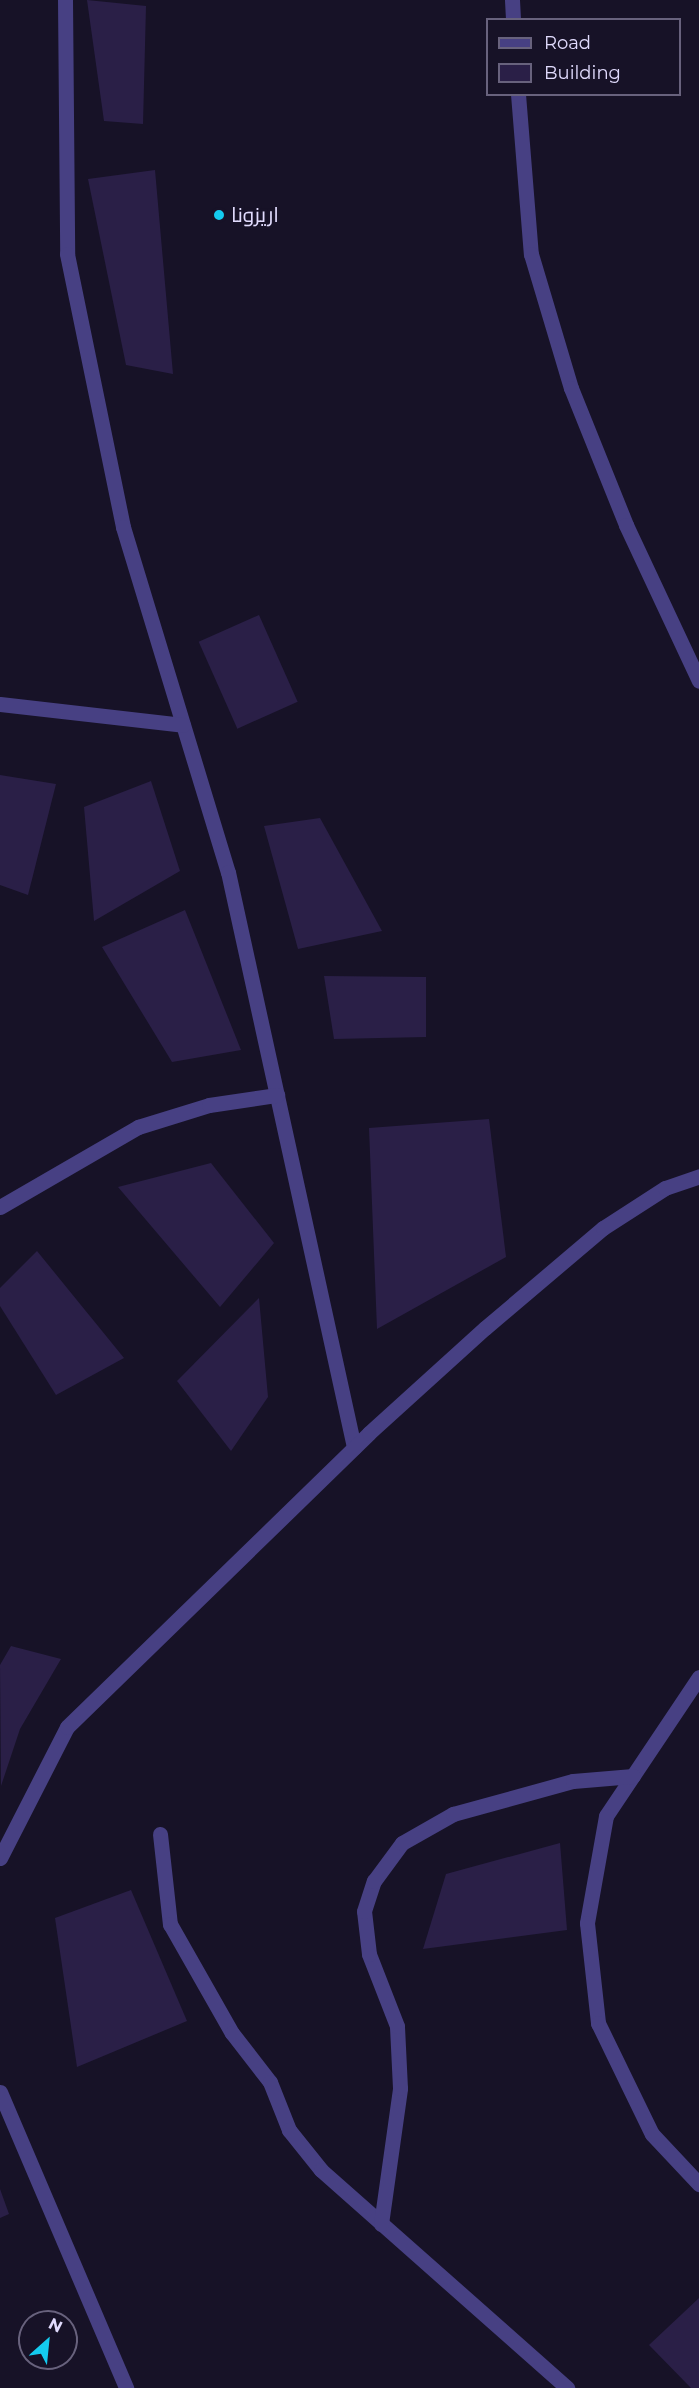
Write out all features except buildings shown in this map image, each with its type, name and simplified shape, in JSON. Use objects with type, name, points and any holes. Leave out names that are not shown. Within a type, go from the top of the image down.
[{"type":"street","points":[[65,0],[67,254],[123,527],[228,872],[354,1447]]},
{"type":"street","points":[[512,0],[513,18]]},
{"type":"street","points":[[518,96],[531,254],[571,388],[626,525],[699,681]]},
{"type":"street","points":[[0,704],[183,725]]},
{"type":"street","points":[[0,1207],[138,1126],[209,1105],[277,1095]]},
{"type":"street","points":[[0,1858],[67,1727],[354,1447],[603,1228],[665,1188],[699,1176]]},
{"type":"street","points":[[699,1677],[606,1816],[587,1923],[598,2023],[652,2134],[699,2184]]},
{"type":"street","points":[[381,2224],[400,2088],[397,2026],[369,1954],[364,1911],[374,1881],[402,1843],[453,1814],[573,1781],[633,1776]]},
{"type":"street","points":[[160,1834],[170,1924],[232,2033],[270,2082],[289,2130],[321,2170],[567,2388]]},
{"type":"street","points":[[0,2092],[126,2388]]},
{"type":"place","name":"اريزونا","points":[[219,215]]}]
